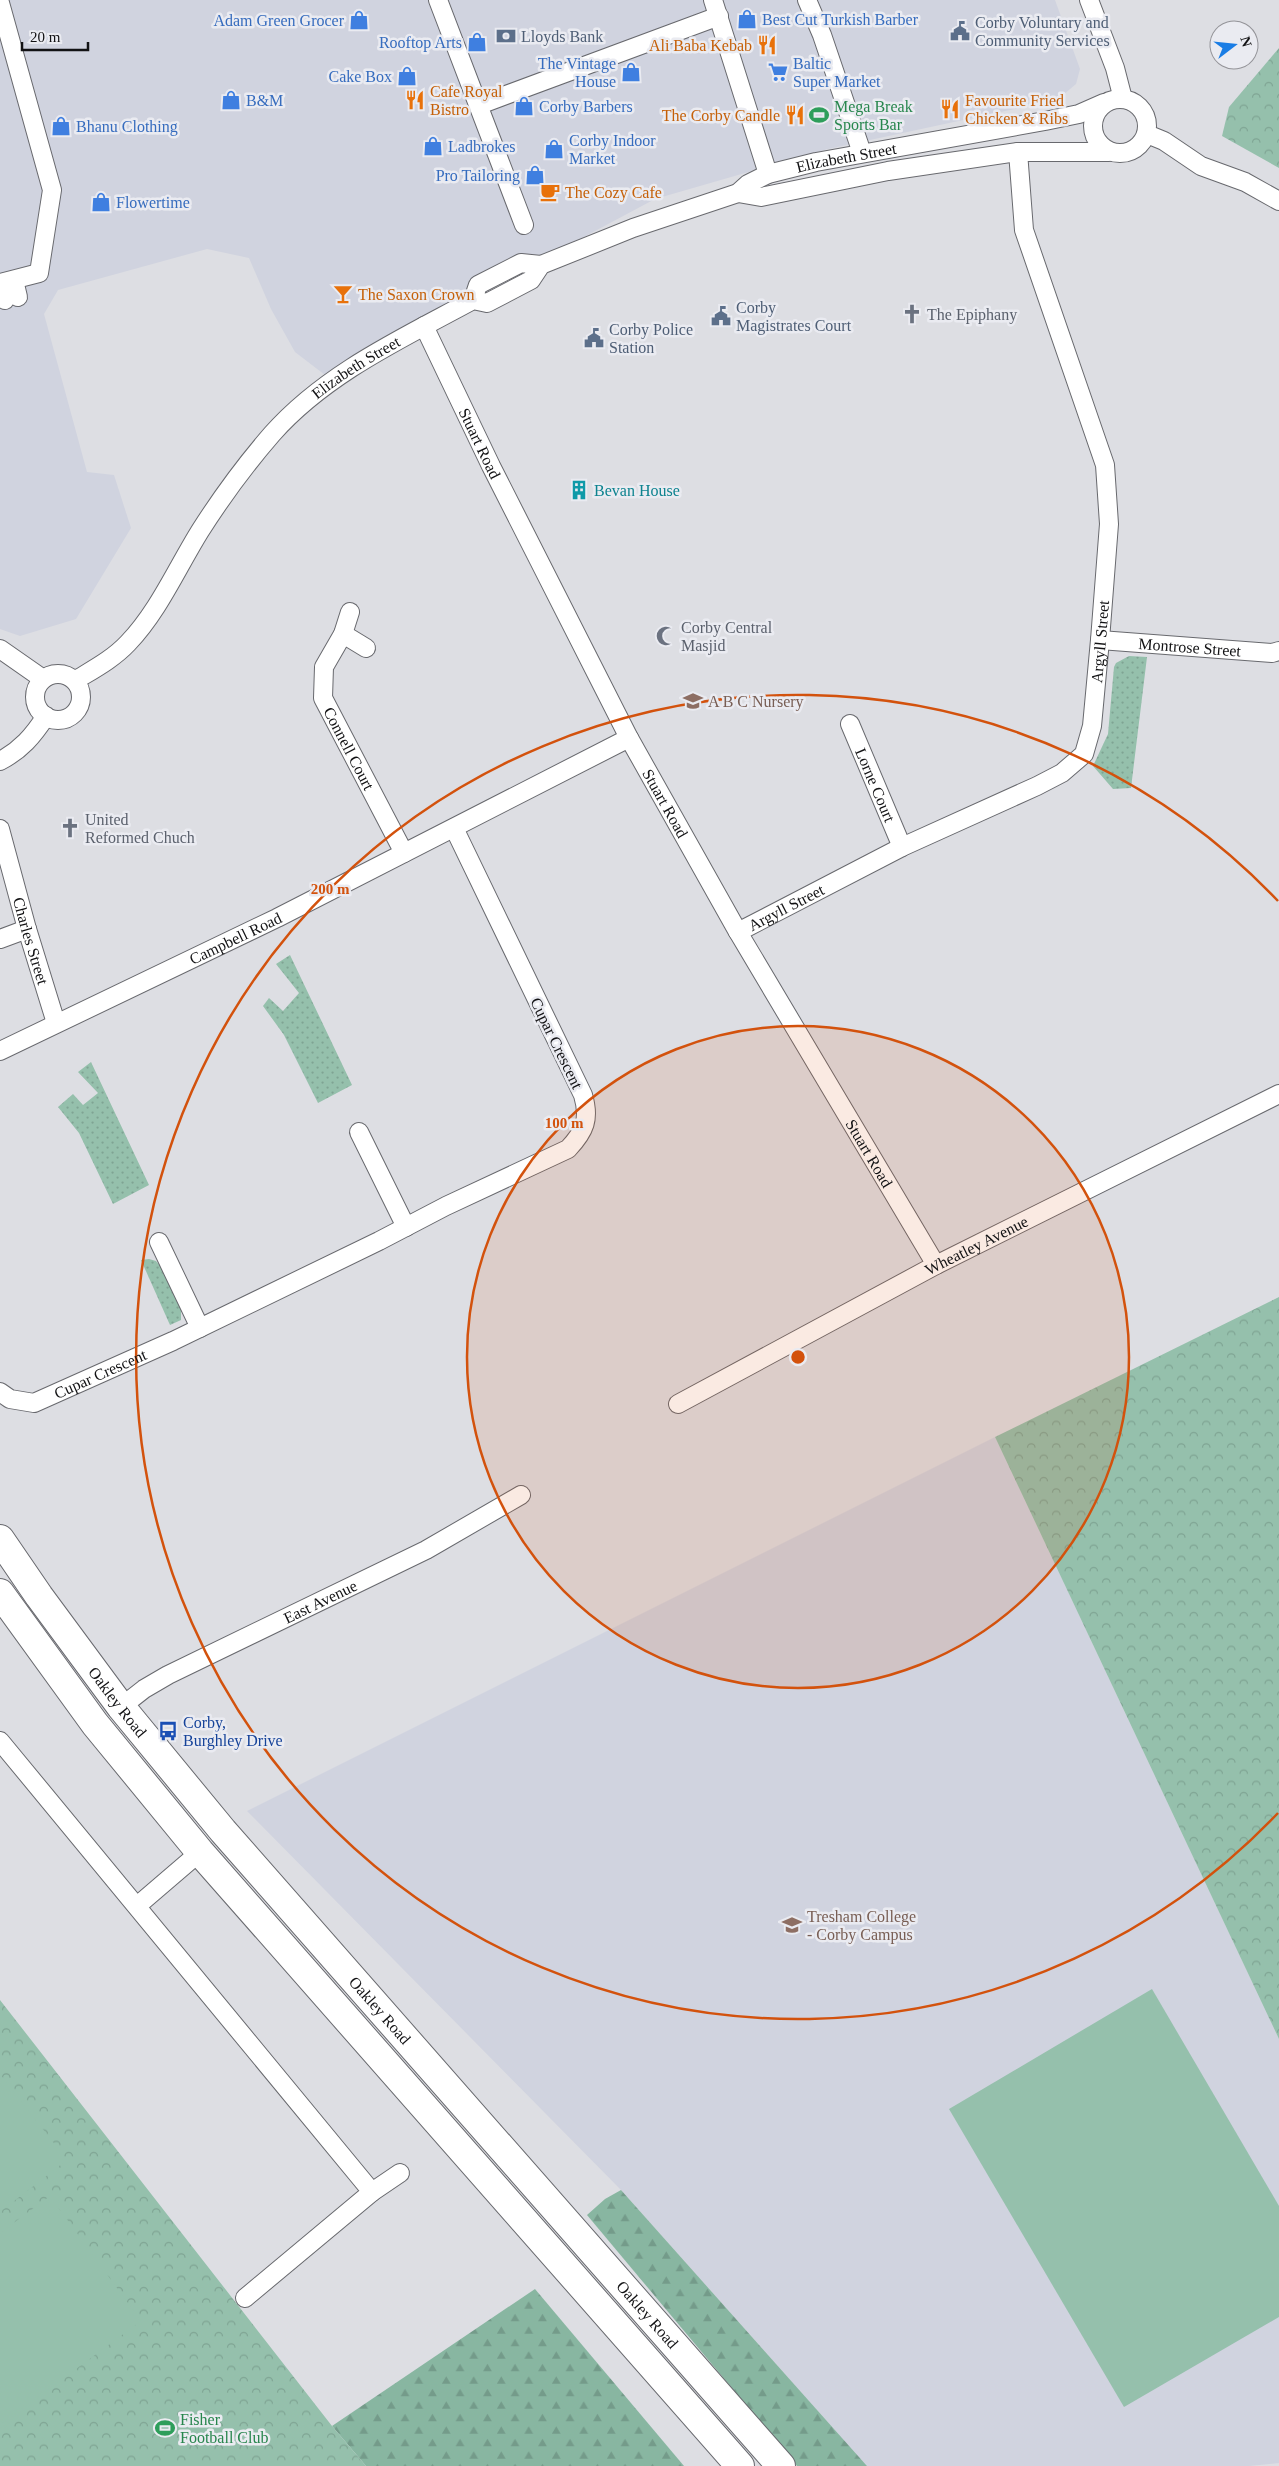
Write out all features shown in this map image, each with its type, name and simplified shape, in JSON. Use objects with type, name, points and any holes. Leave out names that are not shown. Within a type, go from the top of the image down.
[{"type":"highway","name":"Oakley Road","points":[[0,1539],[39,1596],[121,1707],[223,1832],[781,2466]]},
{"type":"highway","name":"Oakley Road","points":[[0,1593],[95,1724],[200,1852],[740,2466]]},
{"type":"street","points":[[438,0],[524,225]]},
{"type":"street","points":[[807,0],[822,35],[862,153]]},
{"type":"street","points":[[1088,0],[1115,68],[1123,99]]},
{"type":"street","points":[[0,3],[52,190],[39,273],[0,283],[12,299]]},
{"type":"street","points":[[479,105],[716,8],[768,174]]},
{"type":"street","points":[[1123,99],[1131,101],[1142,110],[1148,125],[1146,134],[1142,142],[1128,153],[1109,152],[1101,147],[1093,132],[1094,116],[1104,103],[1123,99]]},
{"type":"street","name":"Elizabeth Street","points":[[76,680],[112,658],[129,642],[155,606],[200,530],[273,433],[308,399],[366,358],[473,300],[478,285],[521,263],[541,265],[634,228],[738,193],[748,184],[768,174],[862,153],[1045,122],[1079,114],[1104,103]]},
{"type":"street","points":[[1146,134],[1164,141],[1200,166],[1245,182],[1279,201]]},
{"type":"street","name":"Elizabeth Street","points":[[738,193],[761,197],[888,171],[1018,152],[1109,152]]},
{"type":"street","name":"Argyll Street","points":[[738,932],[902,847],[1038,786],[1062,773],[1084,754],[1092,726],[1109,524],[1105,465],[1024,230],[1018,152]]},
{"type":"street","name":"Stuart Road","points":[[424,326],[491,466],[629,738],[738,932],[936,1265]]},
{"type":"street","name":"Connell Court","points":[[350,612],[343,634],[324,667],[323,698],[404,854]]},
{"type":"street","points":[[343,634],[366,648]]},
{"type":"street","name":"Montrose Street","points":[[1100,640],[1272,653],[1279,651]]},
{"type":"street","points":[[0,649],[43,679]]},
{"type":"street","points":[[60,673],[76,680],[81,688],[82,698],[79,708],[73,715],[55,720],[46,716],[36,703],[38,686],[43,679],[60,673]]},
{"type":"street","points":[[0,761],[13,754],[31,739],[46,716]]},
{"type":"street","name":"Lorne Court","points":[[850,724],[902,847]]},
{"type":"street","name":"Campbell Road","points":[[0,1051],[277,918],[629,738]]},
{"type":"street","name":"Cupar Crescent","points":[[0,1392],[10,1400],[34,1403],[200,1328],[446,1206],[568,1149],[578,1138],[588,1112],[583,1096],[454,828]]},
{"type":"street","name":"Charles Street","points":[[0,829],[27,929],[56,1023]]},
{"type":"street","points":[[0,939],[27,929]]},
{"type":"street","name":"Wheatley Avenue","points":[[678,1404],[936,1265],[1279,1094]]},
{"type":"street","points":[[359,1132],[406,1227]]},
{"type":"street","points":[[159,1242],[200,1328]]},
{"type":"street","name":"East Avenue","points":[[121,1707],[144,1689],[168,1675],[426,1550],[521,1495]]},
{"type":"street","points":[[0,1741],[372,2192]]},
{"type":"street","points":[[137,1906],[200,1852]]},
{"type":"street","points":[[245,2298],[372,2192],[400,2173]]},
{"type":"shaded area","points":[[0,0],[1055,0],[1080,69],[1076,84],[1057,100],[828,149],[655,199],[325,375],[295,352],[271,309],[249,258],[207,249],[58,290],[44,314],[87,472],[114,475],[131,528],[76,619],[20,636],[0,629]]},
{"type":"shaded area","name":"Tresham College - Corby Campus","points":[[995,1437],[1279,2039],[1279,2463],[1249,2466],[867,2466],[621,2190],[247,1811]]},
{"type":"green space","points":[[1279,48],[1279,168],[1222,136],[1229,107]]},
{"type":"green space","points":[[1129,656],[1147,657],[1131,788],[1113,789],[1093,766],[1108,734],[1114,667],[1116,663]]},
{"type":"green space","points":[[290,955],[352,1085],[318,1103],[284,1035],[263,1006],[269,998],[283,1011],[299,993],[276,964]]},
{"type":"green space","points":[[91,1062],[149,1185],[113,1204],[79,1133],[58,1107],[73,1094],[83,1105],[98,1093],[78,1072]]},
{"type":"green space","points":[[149,1259],[156,1261],[161,1267],[181,1309],[181,1320],[170,1325],[141,1260]]},
{"type":"green space","points":[[1279,1297],[1279,2039],[995,1437]]},
{"type":"green space","points":[[1152,1989],[1279,2206],[1279,2317],[1124,2407],[949,2109]]},
{"type":"green space","points":[[0,2000],[332,2426],[366,2466],[0,2466]]},
{"type":"green space","points":[[0,2074],[67,2160],[0,2212]]},
{"type":"green space","points":[[621,2190],[867,2466],[797,2466],[587,2215],[605,2199]]},
{"type":"green space","points":[[50,2196],[141,2321],[0,2425],[0,2233]]},
{"type":"green space","points":[[535,2289],[684,2466],[366,2466],[332,2426]]},
{"type":"place","name":"Best Cut Turkish Barber","points":[[747,19]]},
{"type":"place","name":"Adam Green Grocer","points":[[359,20]]},
{"type":"place","name":"Corby Voluntary and Community Services","points":[[960,31]]},
{"type":"place","name":"Lloyds Bank","points":[[506,36]]},
{"type":"place","name":"Rooftop Arts","points":[[477,42]]},
{"type":"place","name":"Ali Baba Kebab","points":[[767,45]]},
{"type":"place","name":"The Vintage House","points":[[631,72]]},
{"type":"place","name":"Baltic Super Market","points":[[778,72]]},
{"type":"place","name":"Cake Box","points":[[407,76]]},
{"type":"place","name":"B&M","points":[[231,100]]},
{"type":"place","name":"Cafe Royal Bistro","points":[[415,100]]},
{"type":"place","name":"Corby Barbers","points":[[524,106]]},
{"type":"place","name":"Favourite Fried Chicken & Ribs","points":[[950,109]]},
{"type":"place","name":"The Corby Candle","points":[[795,115]]},
{"type":"place","name":"Mega Break Sports Bar","points":[[819,115]]},
{"type":"place","name":"Bhanu Clothing","points":[[61,126]]},
{"type":"place","name":"Ladbrokes","points":[[433,146]]},
{"type":"place","name":"Corby Indoor Market","points":[[554,149]]},
{"type":"place","name":"Pro Tailoring","points":[[535,175]]},
{"type":"place","name":"The Cozy Cafe","points":[[550,192]]},
{"type":"place","name":"Flowertime","points":[[101,202]]},
{"type":"place","name":"The Saxon Crown","points":[[343,294]]},
{"type":"place","name":"The Epiphany","points":[[912,314]]},
{"type":"place","name":"Corby Magistrates Court","points":[[721,316]]},
{"type":"place","name":"Corby Police Station","points":[[594,338]]},
{"type":"place","name":"Bevan House","points":[[579,490]]},
{"type":"place","name":"Corby Central Masjid","points":[[666,636]]},
{"type":"place","name":"A B C Nursery","points":[[693,701]]},
{"type":"place","name":"United Reformed Chuch","points":[[70,828]]},
{"type":"place","name":"Corby, Burghley Drive","points":[[168,1731]]},
{"type":"place","name":"Tresham College - Corby Campus","points":[[792,1925]]},
{"type":"place","name":"Fisher Football Club","points":[[165,2428]]}]
